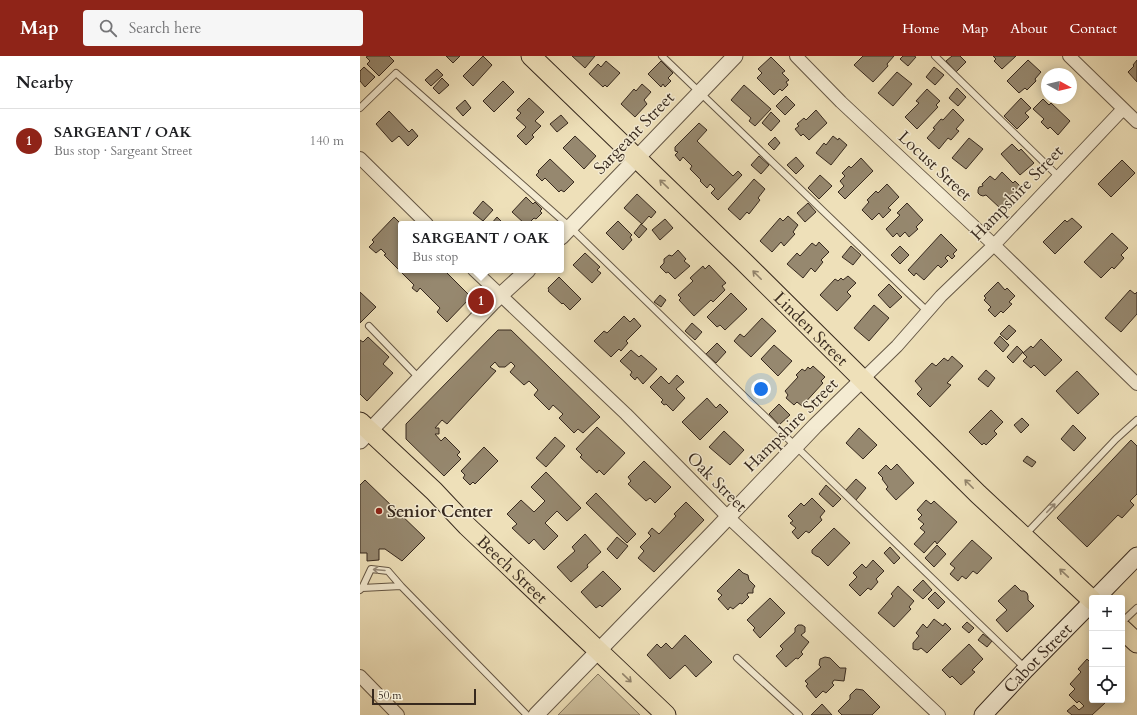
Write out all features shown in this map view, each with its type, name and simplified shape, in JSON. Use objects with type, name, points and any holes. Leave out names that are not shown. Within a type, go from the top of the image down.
[{"type":"main road","name":"Linden Street","points":[[531,56],[863,379],[978,494],[1089,598]]},
{"type":"main road","name":"Beech Street","points":[[363,431],[434,492],[666,715]]},
{"type":"main road","points":[[1099,595],[1137,556]]},
{"type":"main road","name":"Cabot Street","points":[[983,715],[1089,604]]},
{"type":"main road","points":[[1124,631],[1137,643]]},
{"type":"street","name":"Sargeant Street","points":[[566,232],[735,56]]},
{"type":"street","name":"Locust Street","points":[[796,56],[841,102],[994,245],[1137,384]]},
{"type":"street","points":[[1069,56],[1137,122]]},
{"type":"street","name":"Hampshire Street","points":[[536,715],[796,446],[897,346],[941,296],[994,245],[1123,109]]},
{"type":"street","points":[[360,158],[424,221]]},
{"type":"street","name":"Oak Street","points":[[477,273],[626,414],[728,517],[939,715]]},
{"type":"street","points":[[363,431],[420,378],[500,296],[525,273]]},
{"type":"street","points":[[360,676],[398,715]]},
{"type":"lane","points":[[662,56],[927,311]]},
{"type":"lane","points":[[935,56],[1059,177]]},
{"type":"lane","points":[[360,108],[396,73],[554,221]]},
{"type":"lane","points":[[566,232],[796,446],[1026,669]]},
{"type":"lane","points":[[369,326],[420,378]]},
{"type":"lane","points":[[1024,536],[1116,439],[1137,420]]},
{"type":"lane","points":[[361,589],[371,569],[388,571],[527,715]]},
{"type":"lane","points":[[361,589],[401,586]]},
{"type":"lane","points":[[1125,619],[1137,608]]},
{"type":"lane","points":[[737,658],[799,715]]},
{"type":"shaded area","points":[[598,674],[640,715],[558,715]]},
{"type":"building","points":[[389,56],[394,61],[379,76],[367,64],[370,61],[366,57]]},
{"type":"building","points":[[446,56],[460,56],[453,63]]},
{"type":"building","points":[[483,56],[492,65],[473,86],[463,76]]},
{"type":"building","points":[[572,56],[595,56],[585,68]]},
{"type":"building","points":[[863,56],[894,56],[887,64],[888,66],[873,82],[854,65]]},
{"type":"building","points":[[903,56],[916,57],[908,66],[900,59]]},
{"type":"building","points":[[952,56],[960,56],[966,62],[956,72],[946,61]]},
{"type":"building","points":[[993,56],[1016,56],[1002,69],[994,61],[996,59]]},
{"type":"building","points":[[771,57],[785,71],[782,73],[789,80],[786,82],[788,85],[782,91],[780,89],[774,95],[757,78],[762,73],[758,69]]},
{"type":"building","points":[[1028,60],[1041,72],[1035,79],[1036,81],[1027,90],[1025,88],[1019,93],[1007,81]]},
{"type":"building","points":[[1137,60],[1137,82],[1128,72]]},
{"type":"building","points":[[606,61],[620,73],[607,87],[605,85],[603,87],[589,74],[598,64],[601,67]]},
{"type":"building","points":[[661,61],[673,73],[668,78],[671,81],[665,87],[663,84],[661,87],[648,74]]},
{"type":"building","points":[[364,67],[375,77],[365,87],[360,81],[360,71]]},
{"type":"building","points":[[934,67],[944,75],[935,85],[926,77]]},
{"type":"building","points":[[437,69],[443,75],[431,86],[425,80]]},
{"type":"building","points":[[897,72],[912,84],[893,106],[878,93]]},
{"type":"building","points":[[442,78],[449,85],[439,94],[433,88]]},
{"type":"building","points":[[503,81],[514,92],[494,112],[483,101]]},
{"type":"building","points":[[642,84],[651,92],[644,100],[647,104],[635,117],[621,104],[634,89],[636,91]]},
{"type":"building","points":[[744,85],[771,109],[755,126],[749,121],[751,118],[731,100]]},
{"type":"building","points":[[957,88],[966,97],[958,106],[949,98]]},
{"type":"building","points":[[927,89],[940,101],[936,105],[938,107],[917,129],[905,117],[919,103],[916,101]]},
{"type":"building","points":[[786,96],[795,105],[785,115],[776,106]]},
{"type":"building","points":[[529,98],[544,112],[535,121],[541,126],[532,135],[534,137],[526,145],[517,136],[526,127],[516,118],[521,113],[517,110]]},
{"type":"building","points":[[1021,98],[1031,108],[1025,113],[1029,117],[1017,129],[1004,116]]},
{"type":"building","points":[[465,100],[471,108],[463,116],[456,108]]},
{"type":"building","points":[[1041,101],[1041,104],[1052,104],[1070,121],[1058,135],[1050,127],[1048,129],[1041,122],[1044,119],[1033,109]]},
{"type":"building","points":[[953,109],[964,120],[956,129],[959,131],[951,140],[948,138],[939,149],[927,138],[941,119],[943,120]]},
{"type":"building","points":[[816,110],[827,123],[809,140],[803,134],[801,136],[795,129],[799,126],[797,124],[804,118],[806,120]]},
{"type":"building","points":[[389,111],[409,132],[412,129],[418,136],[408,146],[399,136],[392,142],[376,124]]},
{"type":"building","points":[[771,112],[780,121],[771,131],[762,123]]},
{"type":"building","points":[[561,115],[568,123],[557,132],[550,124]]},
{"type":"building","points":[[699,123],[707,130],[697,141],[733,176],[738,171],[742,175],[718,200],[711,193],[715,189],[710,184],[707,188],[690,169],[692,166],[683,157],[680,161],[675,155],[678,152],[675,151],[675,147]]},
{"type":"building","points":[[575,136],[596,156],[584,169],[563,148]]},
{"type":"building","points":[[833,136],[838,140],[839,138],[847,145],[831,165],[816,153],[824,143],[826,145]]},
{"type":"building","points":[[775,137],[780,143],[774,150],[768,144]]},
{"type":"building","points":[[969,138],[983,149],[966,169],[952,158]]},
{"type":"building","points":[[1012,144],[1019,151],[1021,149],[1034,163],[1020,175],[1001,154]]},
{"type":"building","points":[[759,156],[769,165],[761,174],[751,165]]},
{"type":"building","points":[[796,157],[804,166],[796,174],[787,165]]},
{"type":"building","points":[[861,158],[873,171],[845,199],[838,192],[844,186],[840,181],[845,176],[842,173],[849,166],[851,168]]},
{"type":"building","points":[[550,159],[574,182],[564,192],[561,190],[559,192],[545,178],[542,181],[536,175]]},
{"type":"building","points":[[1122,160],[1135,173],[1111,197],[1098,184]]},
{"type":"building","points":[[1002,172],[1013,183],[1015,181],[1021,187],[1000,208],[986,195],[980,195],[978,190],[990,176],[995,180]]},
{"type":"building","points":[[820,175],[832,186],[819,199],[808,188]]},
{"type":"building","points":[[754,179],[765,189],[758,198],[760,200],[749,214],[747,212],[740,220],[728,209]]},
{"type":"building","points":[[887,184],[899,197],[888,208],[891,210],[883,218],[879,213],[872,220],[862,210],[869,202],[867,200],[876,191],[878,193]]},
{"type":"building","points":[[637,194],[656,212],[651,218],[649,216],[642,224],[624,208]]},
{"type":"building","points":[[526,197],[533,204],[535,202],[542,209],[540,211],[542,213],[536,219],[534,218],[531,221],[522,221],[512,212]]},
{"type":"building","points":[[483,201],[493,210],[483,221],[473,213]]},
{"type":"building","points":[[808,203],[816,212],[805,222],[797,213]]},
{"type":"building","points":[[907,203],[923,220],[916,227],[918,229],[909,237],[905,232],[900,237],[897,233],[893,237],[886,229],[900,215],[897,213]]},
{"type":"building","points":[[788,216],[798,225],[793,232],[795,234],[784,246],[781,242],[772,252],[760,241],[780,218],[783,221]]},
{"type":"building","points":[[394,217],[398,221],[398,269],[384,255],[386,254],[381,249],[376,253],[369,247],[374,242],[372,240]]},
{"type":"building","points":[[497,217],[501,221],[494,221]]},
{"type":"building","points":[[1072,218],[1082,227],[1055,254],[1043,242],[1065,220],[1067,222]]},
{"type":"building","points":[[665,219],[673,228],[660,240],[652,230]]},
{"type":"building","points":[[618,221],[632,235],[630,237],[632,240],[623,250],[606,233]]},
{"type":"building","points":[[641,224],[647,229],[639,238],[634,233]]},
{"type":"building","points":[[1112,233],[1128,248],[1121,255],[1124,258],[1114,269],[1112,267],[1101,278],[1084,262]]},
{"type":"building","points":[[941,234],[957,250],[953,254],[955,256],[952,259],[948,255],[945,258],[948,261],[941,268],[938,265],[924,280],[916,273],[914,276],[908,270]]},
{"type":"building","points":[[819,242],[829,252],[821,260],[823,262],[815,272],[811,268],[803,278],[787,264],[797,253],[800,256],[812,243],[816,246]]},
{"type":"building","points":[[851,246],[861,255],[853,265],[842,257]]},
{"type":"building","points":[[900,246],[909,255],[900,264],[891,255]]},
{"type":"building","points":[[678,250],[686,259],[684,261],[690,266],[675,279],[660,267],[664,263],[664,259],[669,255],[672,256]]},
{"type":"building","points":[[585,253],[600,267],[597,270],[601,273],[592,283],[573,265]]},
{"type":"building","points":[[709,265],[726,283],[722,286],[725,290],[713,302],[711,300],[694,316],[679,300],[681,298],[678,295],[693,281],[690,278],[703,266],[705,269]]},
{"type":"building","points":[[402,273],[447,273],[471,297],[447,322],[437,312],[440,308],[420,288],[417,292],[412,288],[414,285]]},
{"type":"building","points":[[848,276],[856,283],[847,292],[851,296],[837,311],[820,295],[835,279],[838,281],[841,278],[843,280]]},
{"type":"building","points":[[559,277],[581,299],[570,310],[548,291],[548,288]]},
{"type":"building","points":[[998,282],[1005,290],[1007,288],[1015,296],[1009,302],[1012,304],[1003,313],[1001,311],[995,317],[988,310],[991,307],[984,300],[986,298],[984,296]]},
{"type":"building","points":[[889,284],[902,297],[890,308],[878,295]]},
{"type":"building","points":[[1130,290],[1135,294],[1137,292],[1137,314],[1121,332],[1105,318]]},
{"type":"building","points":[[360,292],[376,307],[360,323]]},
{"type":"building","points":[[731,293],[747,309],[725,330],[720,325],[717,327],[707,317]]},
{"type":"building","points":[[660,295],[666,300],[661,307],[654,302]]},
{"type":"building","points":[[874,305],[889,318],[869,341],[854,328]]},
{"type":"building","points":[[624,316],[630,322],[634,318],[641,326],[626,341],[628,343],[621,351],[619,349],[611,357],[594,341],[604,331],[607,333]]},
{"type":"building","points":[[762,318],[776,331],[751,357],[734,341],[740,334],[744,337]]},
{"type":"building","points":[[692,323],[702,332],[695,340],[685,331]]},
{"type":"building","points":[[1009,325],[1016,331],[1007,340],[1000,334]]},
{"type":"building","points":[[498,330],[511,330],[600,417],[583,433],[578,429],[574,433],[559,418],[563,414],[553,405],[549,410],[534,395],[538,390],[529,381],[524,385],[510,372],[515,366],[511,362],[505,367],[499,367],[495,362],[490,367],[496,371],[447,424],[442,420],[435,428],[439,428],[439,434],[435,434],[441,441],[445,437],[460,452],[457,455],[461,459],[444,476],[406,439],[406,424]]},
{"type":"building","points":[[1000,336],[1009,345],[1003,352],[994,343]]},
{"type":"building","points":[[368,337],[389,357],[383,364],[393,373],[367,401],[360,394],[360,340],[363,342]]},
{"type":"building","points":[[1041,339],[1062,360],[1045,376],[1034,365],[1031,368],[1023,361],[1027,357],[1023,353],[1031,346],[1033,348]]},
{"type":"building","points":[[717,343],[726,352],[716,363],[706,354]]},
{"type":"building","points":[[774,345],[792,361],[778,376],[761,359]]},
{"type":"building","points":[[1017,346],[1023,352],[1013,363],[1007,357]]},
{"type":"building","points":[[631,350],[639,357],[641,355],[657,369],[643,384],[637,377],[635,380],[630,375],[632,372],[620,361]]},
{"type":"building","points":[[952,356],[963,366],[947,383],[951,385],[930,407],[917,394],[922,389],[915,381],[932,363],[936,366],[944,358],[948,361]]},
{"type":"building","points":[[813,366],[825,377],[821,381],[823,383],[802,406],[797,402],[794,405],[786,398],[788,395],[785,391],[798,377],[796,375],[802,369],[805,371],[808,367],[810,369]]},
{"type":"building","points":[[986,370],[995,378],[988,387],[978,379]]},
{"type":"building","points":[[1077,371],[1099,394],[1078,414],[1056,391]]},
{"type":"building","points":[[677,375],[684,382],[676,389],[685,398],[673,411],[666,404],[664,405],[661,402],[663,400],[650,387],[661,376],[669,384]]},
{"type":"building","points":[[707,398],[716,408],[720,404],[728,412],[700,440],[682,422]]},
{"type":"building","points":[[779,404],[790,415],[779,425],[769,414]]},
{"type":"building","points":[[991,410],[1003,422],[994,431],[997,434],[986,445],[984,443],[982,445],[969,432]]},
{"type":"building","points":[[1022,418],[1029,425],[1021,433],[1014,425]]},
{"type":"building","points":[[1073,425],[1086,438],[1074,451],[1061,439]]},
{"type":"building","points":[[597,427],[625,453],[604,475],[599,470],[597,473],[580,457],[582,455],[576,449]]},
{"type":"building","points":[[859,428],[877,445],[863,459],[846,443]]},
{"type":"building","points":[[724,431],[744,450],[730,465],[709,447]]},
{"type":"building","points":[[555,437],[565,446],[546,467],[536,458]]},
{"type":"building","points":[[1131,440],[1137,446],[1137,494],[1130,501],[1134,505],[1122,518],[1118,515],[1087,547],[1057,518]]},
{"type":"building","points":[[484,447],[498,461],[475,484],[473,482],[470,485],[463,478],[465,475],[461,471]]},
{"type":"building","points":[[1027,456],[1036,462],[1032,467],[1023,461]]},
{"type":"building","points":[[644,461],[671,487],[655,503],[650,498],[646,501],[628,484],[631,481],[628,477]]},
{"type":"building","points":[[897,464],[914,483],[896,500],[886,489],[888,487],[878,473],[886,465],[891,470]]},
{"type":"building","points":[[546,472],[581,508],[567,521],[557,511],[545,523],[558,536],[544,550],[534,539],[529,544],[512,528],[517,524],[507,514],[521,500],[534,512],[545,501],[531,487]]},
{"type":"building","points":[[856,479],[866,488],[856,500],[845,491]]},
{"type":"building","name":"Senior Center","points":[[365,480],[425,538],[402,561],[385,549],[379,549],[379,560],[367,561],[367,553],[360,553],[360,485]]},
{"type":"building","points":[[826,485],[841,499],[833,507],[819,494]]},
{"type":"building","points":[[596,493],[636,534],[627,543],[586,503]]},
{"type":"building","points":[[812,498],[825,511],[820,517],[822,520],[809,533],[806,531],[798,539],[792,532],[796,528],[790,523],[793,521],[788,516],[801,503],[804,506]]},
{"type":"building","points":[[926,500],[931,504],[934,501],[957,522],[937,544],[935,541],[924,553],[914,544],[925,532],[920,528],[924,524],[918,519],[922,515],[917,510]]},
{"type":"building","points":[[686,502],[704,520],[654,572],[638,558],[644,551],[640,547],[651,536],[648,533],[652,528],[659,534],[676,516],[674,514]]},
{"type":"building","points":[[834,528],[850,543],[828,566],[819,557],[812,553],[812,550]]},
{"type":"building","points":[[585,534],[601,552],[587,565],[588,567],[571,582],[557,567],[575,551],[572,547]]},
{"type":"building","points":[[617,537],[628,546],[617,559],[607,549]]},
{"type":"building","points":[[972,540],[992,558],[977,574],[973,571],[966,579],[962,576],[958,581],[950,574],[955,568],[950,564]]},
{"type":"building","points":[[937,545],[946,554],[934,567],[925,558]]},
{"type":"building","points":[[890,547],[900,558],[894,564],[884,553]]},
{"type":"building","points":[[873,560],[884,571],[876,579],[878,582],[871,590],[868,588],[860,596],[849,585],[857,577],[853,573],[862,564],[866,568]]},
{"type":"building","points":[[739,569],[748,575],[749,580],[755,586],[753,593],[748,593],[747,595],[749,597],[742,604],[740,603],[733,609],[730,607],[728,610],[718,599],[722,595],[717,591]]},
{"type":"building","points":[[603,571],[621,589],[602,607],[600,605],[596,608],[581,592]]},
{"type":"building","points":[[923,580],[932,590],[923,599],[913,590]]},
{"type":"building","points":[[1015,585],[1021,591],[1027,593],[1028,600],[1034,606],[1007,632],[996,620],[1007,610],[998,601]]},
{"type":"building","points":[[898,586],[914,601],[909,607],[911,609],[894,627],[878,613],[893,596],[891,594]]},
{"type":"building","points":[[935,592],[945,602],[938,609],[928,599]]},
{"type":"building","points":[[770,598],[785,613],[760,638],[753,630],[755,628],[747,620]]},
{"type":"building","points":[[934,619],[943,626],[945,623],[951,629],[927,653],[921,648],[918,650],[913,649],[913,643],[919,636],[916,633],[923,624],[927,628]]},
{"type":"building","points":[[967,622],[974,628],[969,633],[962,627]]},
{"type":"building","points":[[798,625],[805,627],[805,632],[801,635],[809,642],[801,652],[803,654],[786,667],[776,656],[783,649],[780,646],[795,632],[795,628]]},
{"type":"building","points":[[983,634],[992,641],[987,647],[978,640]]},
{"type":"building","points":[[685,635],[712,662],[696,677],[685,665],[670,679],[647,655],[657,644],[661,648],[666,643],[672,649]]},
{"type":"building","points":[[969,644],[983,659],[972,670],[975,672],[961,685],[952,676],[950,678],[942,670]]},
{"type":"building","points":[[825,657],[830,658],[840,668],[846,668],[844,681],[834,680],[832,683],[834,685],[826,693],[823,691],[816,698],[806,686],[808,684],[805,681],[821,667],[819,665],[820,659]]},
{"type":"building","points":[[1087,659],[1089,661],[1089,703],[1105,703],[1092,715],[1072,715],[1067,711],[1074,705],[1079,710],[1084,706],[1079,701],[1077,703],[1069,695],[1075,689],[1070,684],[1081,672],[1078,669]]},
{"type":"building","points":[[856,689],[863,690],[880,707],[872,715],[842,715],[838,711],[850,699],[850,695]]},
{"type":"building","points":[[822,704],[832,715],[811,715]]},
{"type":"place","name":"SARGEANT / OAK","points":[[481,301]]},
{"type":"place","name":"Senior Center","points":[[379,511]]}]
